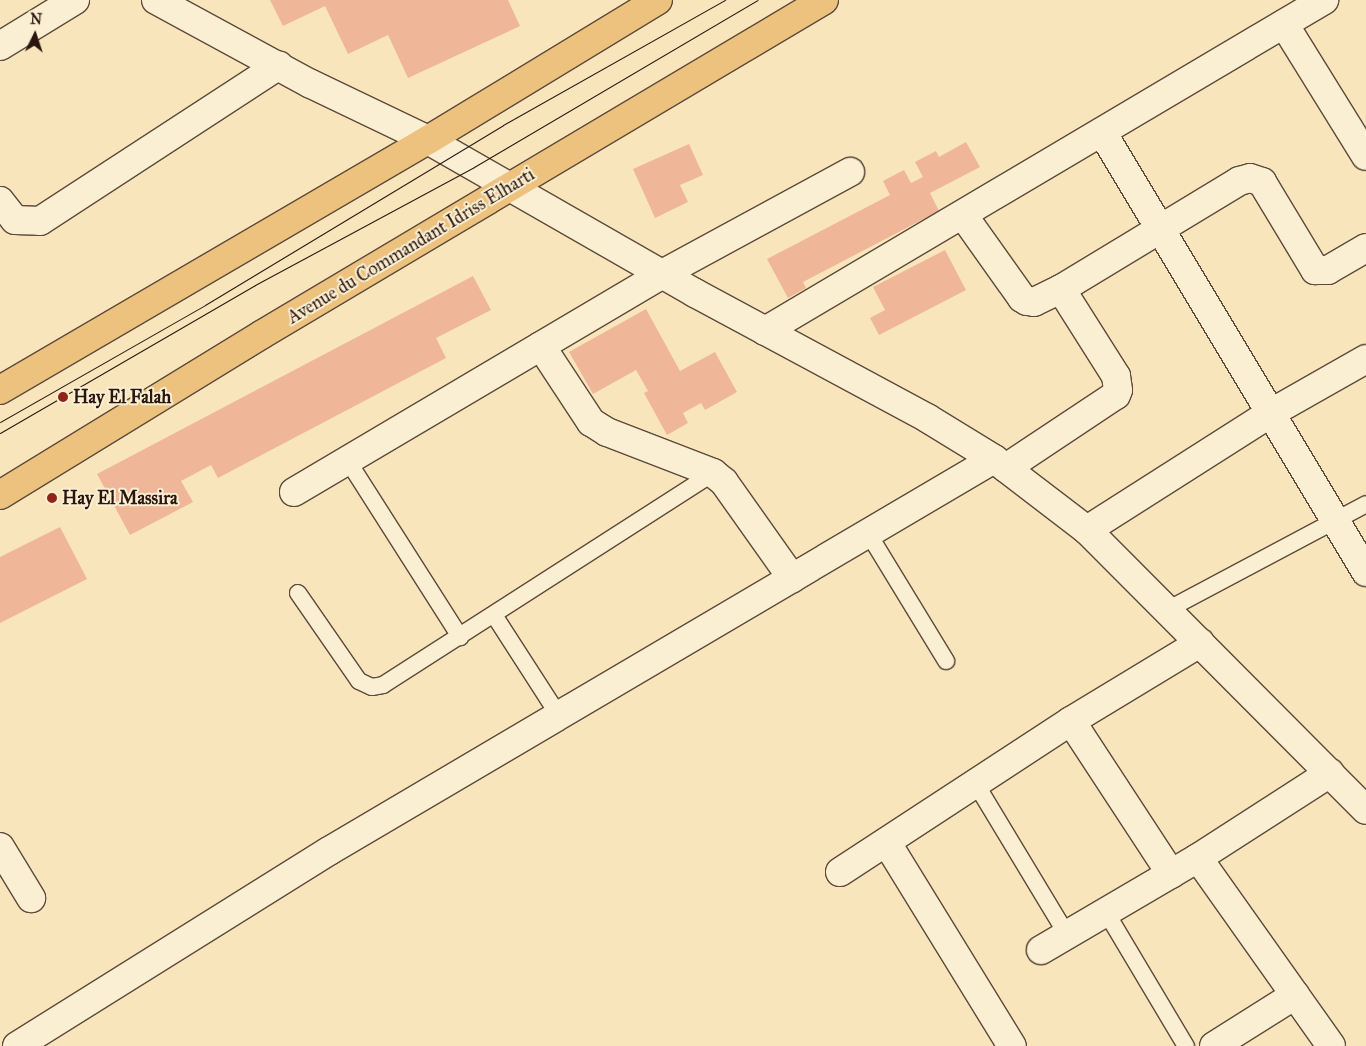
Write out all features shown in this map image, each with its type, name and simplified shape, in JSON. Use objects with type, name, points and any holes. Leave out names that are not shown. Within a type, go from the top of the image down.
[{"type":"main road","points":[[0,390],[428,140],[658,0]]},
{"type":"main road","name":"Avenue du Commandant Idriss Elharti","points":[[0,495],[824,0]]},
{"type":"street","points":[[0,46],[75,0]]},
{"type":"street","points":[[156,0],[279,65],[428,140],[662,274],[927,418],[1000,464],[1087,530],[1366,810]]},
{"type":"street","points":[[765,330],[963,216],[1324,0]]},
{"type":"street","points":[[1284,24],[1366,156]]},
{"type":"street","points":[[0,201],[15,220],[40,221],[279,65]]},
{"type":"street","points":[[1102,132],[1366,572]]},
{"type":"street","points":[[294,492],[662,274],[850,172]]},
{"type":"street","points":[[963,216],[1022,298],[1034,302],[1060,289],[1239,181],[1256,179],[1268,191],[1315,270],[1328,270],[1366,248]]},
{"type":"street","points":[[17,1046],[329,851],[868,533],[1000,464],[1116,395],[1118,390],[1116,376],[1060,289]]},
{"type":"street","points":[[541,346],[591,422],[607,432],[713,473],[724,482],[792,578]]},
{"type":"street","points":[[1087,530],[1271,413],[1366,359]]},
{"type":"street","points":[[840,872],[1071,721],[1200,643]]},
{"type":"street","points":[[1071,721],[1171,874]]},
{"type":"street","points":[[1041,950],[1198,858],[1330,773]]},
{"type":"street","points":[[886,843],[1012,1046]]},
{"type":"street","points":[[0,848],[30,898]]},
{"type":"street","points":[[1198,858],[1331,1046]]},
{"type":"street","points":[[1214,1046],[1295,995]]},
{"type":"lane","points":[[348,461],[460,637]]},
{"type":"lane","points":[[298,593],[359,681],[372,687],[383,686],[713,473]]},
{"type":"lane","points":[[1166,610],[1366,504]]},
{"type":"lane","points":[[868,533],[946,661]]},
{"type":"lane","points":[[494,615],[559,716]]},
{"type":"lane","points":[[976,784],[1067,935]]},
{"type":"lane","points":[[1106,912],[1186,1046]]},
{"type":"building","points":[[270,0],[508,0],[520,26],[408,78],[388,35],[348,54],[325,6],[283,26]]},
{"type":"building","points":[[966,142],[980,167],[930,193],[939,211],[803,282],[806,288],[788,298],[767,259],[890,195],[883,181],[904,170],[911,183],[923,177],[915,162],[936,151],[939,157]]},
{"type":"building","points":[[689,144],[703,175],[680,185],[688,202],[655,218],[633,169]]},
{"type":"building","points":[[945,250],[966,290],[879,335],[870,318],[885,310],[873,287]]},
{"type":"building","points":[[473,276],[491,310],[436,338],[446,358],[218,478],[211,465],[181,481],[193,502],[130,535],[97,474]]},
{"type":"building","points":[[646,309],[680,371],[715,352],[737,392],[705,410],[701,403],[683,413],[688,423],[667,435],[644,393],[648,391],[636,370],[593,394],[569,352]]},
{"type":"building","points":[[60,527],[87,579],[0,623],[0,557]]},
{"type":"tram line","points":[[0,422],[205,305],[503,125],[725,0]]},
{"type":"tram line","points":[[0,433],[255,285],[474,167],[757,0]]},
{"type":"place","name":"Hay El Falah","points":[[63,397]]},
{"type":"place","name":"Hay El Massira","points":[[52,498]]}]
